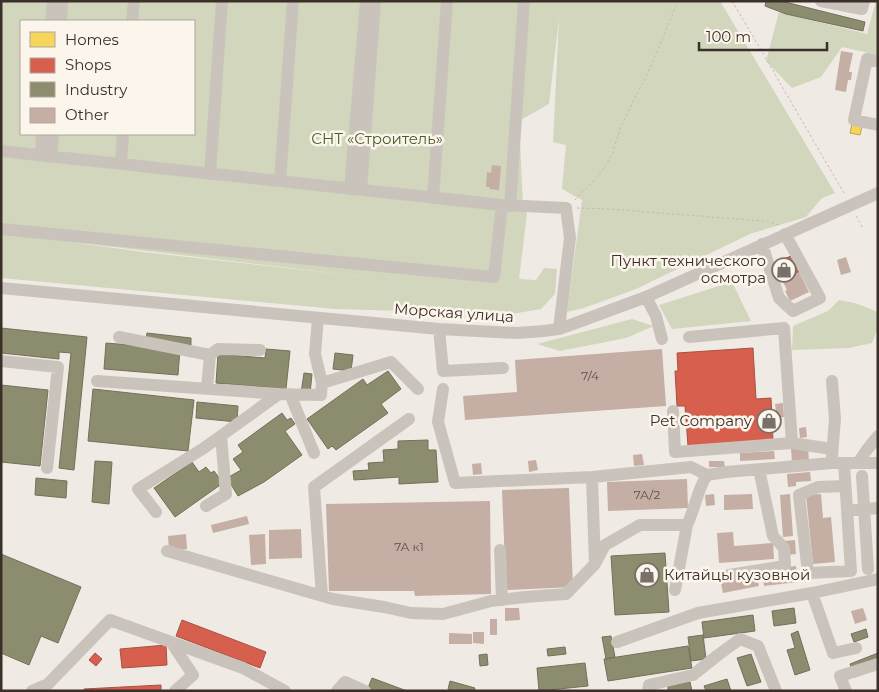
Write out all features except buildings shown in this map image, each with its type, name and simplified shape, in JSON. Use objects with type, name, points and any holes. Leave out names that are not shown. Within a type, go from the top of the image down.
[{"type":"street","points":[[51,20],[53,1]]},
{"type":"street","points":[[61,20],[62,1]]},
{"type":"street","points":[[132,20],[134,1]]},
{"type":"street","points":[[206,173],[214,1]]},
{"type":"street","points":[[206,173],[222,1]]},
{"type":"street","points":[[280,181],[293,1]]},
{"type":"street","points":[[356,190],[366,1]]},
{"type":"street","points":[[356,190],[375,1]]},
{"type":"street","points":[[433,198],[447,1]]},
{"type":"street","points":[[1,229],[494,277],[506,206],[524,1]]},
{"type":"street","points":[[821,1],[862,9],[864,1]]},
{"type":"street","points":[[878,61],[867,59],[854,120],[878,125]]},
{"type":"street","points":[[42,135],[46,155]]},
{"type":"street","points":[[46,155],[53,135]]},
{"type":"street","points":[[121,164],[123,135]]},
{"type":"street","points":[[1,151],[506,206],[566,208],[570,238],[559,329]]},
{"type":"street","name":"Морская улица","points":[[1,288],[439,329],[518,334],[559,329],[646,297],[762,244],[783,229],[878,192]]},
{"type":"street","points":[[762,244],[779,298],[793,311],[820,298],[783,229]]},
{"type":"street","points":[[646,297],[656,316],[662,339]]},
{"type":"street","points":[[97,381],[321,395],[322,383],[315,354],[318,318]]},
{"type":"street","points":[[688,337],[784,328],[792,443]]},
{"type":"street","points":[[439,329],[443,371],[503,368]]},
{"type":"street","points":[[119,337],[210,355]]},
{"type":"street","points":[[207,388],[210,355],[218,349],[260,350]]},
{"type":"street","points":[[1,361],[58,367],[48,468]]},
{"type":"street","points":[[322,383],[391,362],[418,389]]},
{"type":"street","points":[[832,381],[835,419],[832,449],[845,486],[851,571],[808,573],[799,495],[818,487],[845,486]]},
{"type":"street","points":[[443,389],[438,422],[455,483],[592,477],[691,468],[707,475],[838,463],[878,463]]},
{"type":"street","points":[[156,512],[138,489],[285,394]]},
{"type":"street","points":[[285,394],[314,453]]},
{"type":"street","points":[[673,411],[675,452],[792,443],[832,449]]},
{"type":"street","points":[[322,596],[314,487],[409,419]]},
{"type":"street","points":[[206,506],[226,494],[221,436]]},
{"type":"street","points":[[858,463],[878,436]]},
{"type":"street","points":[[729,575],[784,566],[784,548],[773,536],[759,469]]},
{"type":"street","points":[[675,590],[687,525],[691,518],[701,484],[707,475]]},
{"type":"street","points":[[862,476],[868,570]]},
{"type":"street","points":[[592,477],[595,564]]},
{"type":"street","points":[[847,511],[878,508]]},
{"type":"street","points":[[167,551],[333,599],[384,606],[411,613],[443,614],[491,601],[566,594],[595,564],[605,545],[640,526],[687,525]]},
{"type":"street","points":[[500,550],[502,600]]},
{"type":"street","points":[[617,642],[698,613],[812,593],[878,579]]},
{"type":"street","points":[[812,593],[833,653],[856,648]]},
{"type":"street","points":[[32,691],[48,684],[110,620],[243,668],[285,691]]},
{"type":"street","points":[[648,691],[649,685],[693,675],[740,640],[758,646],[776,691]]},
{"type":"street","points":[[171,642],[193,675],[174,691]]},
{"type":"street","points":[[846,691],[840,676],[878,664]]},
{"type":"street","points":[[337,691],[345,682],[366,691]]},
{"type":"path","points":[[566,208],[600,174],[612,155],[620,126],[652,66],[678,1]]},
{"type":"path","points":[[732,1],[863,228]]},
{"type":"path","points":[[566,208],[609,209],[764,221],[783,229]]},
{"type":"green space","name":"СНТ «Строитель»","points":[[1,1],[720,1],[835,193],[822,198],[806,217],[750,234],[636,289],[584,308],[567,312],[582,200],[562,189],[566,145],[553,142],[559,18],[549,104],[519,121],[523,206],[527,214],[519,279],[536,280],[544,268],[557,269],[555,294],[541,309],[512,314],[335,309],[1,278]],"holes":[[[71,242],[358,276],[143,252]]]},
{"type":"green space","points":[[876,1],[878,1],[878,55],[842,47],[821,77],[792,88],[766,61],[779,12],[867,34]]},
{"type":"green space","points":[[732,282],[751,321],[672,329],[659,305]]},
{"type":"green space","points":[[839,300],[855,303],[878,312],[878,328],[872,343],[849,348],[792,350],[793,326],[828,311]]},
{"type":"green space","points":[[632,319],[654,326],[626,338],[560,351],[537,344]]},
{"type":"place","name":"Пункт технического осмотра","points":[[784,270]]},
{"type":"place","name":"Pet Company","points":[[769,421]]},
{"type":"place","name":"Китайцы кузовной","points":[[647,575]]}]
